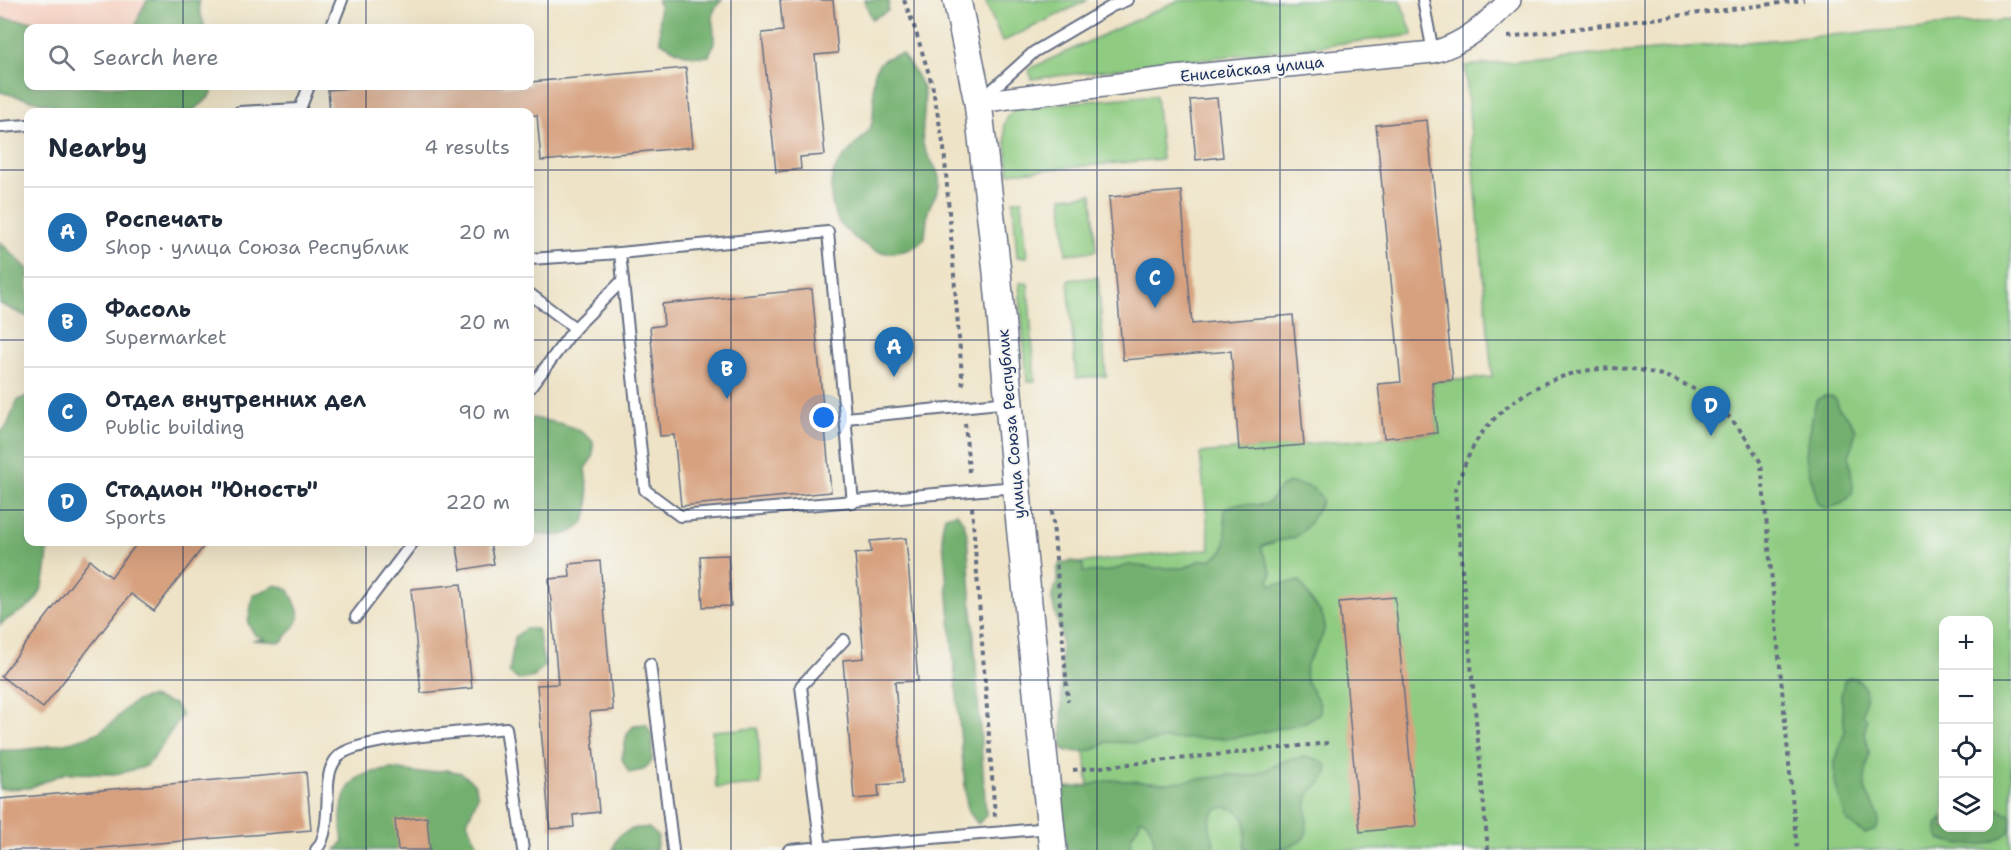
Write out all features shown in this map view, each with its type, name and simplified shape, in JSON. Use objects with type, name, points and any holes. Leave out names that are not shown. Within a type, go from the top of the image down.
[{"type":"street","name":"улица Союза Республик","points":[[957,0],[978,102],[1010,402],[1016,487],[1052,839]]},
{"type":"street","name":"Енисейская улица","points":[[978,102],[1174,77],[1432,52],[1460,43],[1483,27],[1510,0]]},
{"type":"lane","points":[[333,24],[342,0]]},
{"type":"lane","points":[[978,102],[1034,52],[1112,6],[1127,0]]},
{"type":"lane","points":[[1423,0],[1432,52]]},
{"type":"lane","points":[[300,108],[307,90]]},
{"type":"lane","points":[[0,127],[24,125]]},
{"type":"lane","points":[[534,259],[620,253],[828,232],[853,502]]},
{"type":"lane","points":[[620,253],[645,490],[680,516],[1016,487]]},
{"type":"lane","points":[[534,383],[575,328],[623,280]]},
{"type":"lane","points":[[534,297],[575,328]]},
{"type":"lane","points":[[846,418],[1010,402]]},
{"type":"lane","points":[[356,617],[410,546]]},
{"type":"lane","points":[[821,849],[801,686],[844,640]]},
{"type":"lane","points":[[650,664],[673,850]]},
{"type":"lane","points":[[316,850],[324,836],[329,773],[333,763],[341,754],[363,745],[506,728],[524,850]]},
{"type":"lane","points":[[789,850],[1052,839]]},
{"type":"path","points":[[1507,37],[1804,0]]},
{"type":"path","points":[[1488,850],[1455,491],[1465,461],[1481,434],[1510,405],[1526,393],[1553,379],[1583,370],[1614,368],[1645,371],[1701,394],[1726,414],[1746,437],[1761,463],[1797,850]]},
{"type":"path","points":[[1052,511],[1068,711]]},
{"type":"path","points":[[1072,759],[1073,770],[1328,743]]},
{"type":"shaded area","points":[[0,0],[188,0],[184,24],[24,24],[24,29],[0,38]]},
{"type":"green space","points":[[147,0],[199,0],[204,24],[136,24]]},
{"type":"green space","points":[[657,0],[722,0],[714,11],[712,20],[714,42],[709,56],[689,55],[660,41]]},
{"type":"green space","points":[[864,0],[889,0],[888,11],[872,19]]},
{"type":"green space","points":[[985,0],[1088,0],[1002,42]]},
{"type":"green space","points":[[1179,0],[1400,0],[1413,35],[1031,79],[1029,69]]},
{"type":"green space","points":[[0,18],[43,24],[24,24],[24,90],[213,90],[211,95],[196,108],[62,108],[0,92]]},
{"type":"green space","points":[[2008,20],[2011,58],[2011,850],[1094,850],[1068,564],[1210,549],[1200,453],[1437,433],[1432,382],[1492,377],[1465,66]]},
{"type":"green space","points":[[902,54],[923,89],[925,102],[923,144],[936,169],[939,186],[927,214],[924,238],[908,250],[886,253],[865,245],[839,222],[833,207],[831,183],[839,162],[865,135],[872,123],[875,71],[880,63],[889,57]]},
{"type":"green space","points":[[1156,95],[1162,159],[1009,173],[1004,125],[1008,115],[1018,107]]},
{"type":"green space","points":[[1092,194],[1096,251],[1066,254],[1062,197]]},
{"type":"green space","points":[[1013,200],[1022,200],[1027,257],[1017,257]]},
{"type":"green space","points":[[0,242],[24,265],[24,315],[0,304]]},
{"type":"green space","points":[[1098,277],[1106,376],[1076,378],[1068,280]]},
{"type":"green space","points":[[1019,283],[1028,283],[1035,381],[1027,382]]},
{"type":"green space","points":[[1825,396],[1833,397],[1837,401],[1838,408],[1848,417],[1856,430],[1849,457],[1852,493],[1843,503],[1826,509],[1818,503],[1806,453],[1814,408],[1818,399]]},
{"type":"green space","points":[[24,397],[24,546],[49,546],[43,586],[35,601],[0,625],[0,433],[7,426],[17,401]]},
{"type":"green space","points":[[534,418],[574,428],[593,442],[593,457],[585,468],[588,499],[586,518],[573,531],[561,535],[534,531]]},
{"type":"green space","points":[[1290,483],[1314,489],[1322,501],[1311,521],[1300,534],[1261,547],[1272,574],[1269,579],[1271,585],[1300,581],[1323,618],[1322,636],[1307,664],[1306,671],[1306,679],[1320,704],[1320,713],[1304,723],[1235,738],[1165,739],[1143,743],[1107,742],[1095,749],[1081,752],[1062,748],[1061,635],[1052,601],[1060,563],[1072,561],[1083,565],[1083,572],[1109,571],[1129,565],[1184,568],[1198,561],[1212,559],[1223,551],[1225,545],[1224,510],[1239,504],[1266,504],[1280,488]]},
{"type":"green space","points":[[957,513],[964,523],[967,535],[986,815],[978,824],[968,811],[966,798],[942,529],[945,516]]},
{"type":"green space","points":[[277,585],[289,590],[297,607],[297,623],[281,642],[252,640],[266,639],[255,635],[248,623],[253,595]]},
{"type":"green space","points":[[525,629],[537,629],[545,665],[534,677],[519,680],[509,673],[515,637]]},
{"type":"green space","points":[[1850,677],[1857,679],[1864,686],[1863,714],[1867,720],[1865,734],[1869,753],[1865,786],[1879,820],[1876,830],[1865,834],[1847,821],[1835,784],[1835,762],[1845,731],[1841,696],[1844,681]]},
{"type":"green space","points":[[150,697],[174,704],[182,715],[152,760],[144,767],[116,774],[65,773],[29,788],[0,789],[0,750],[39,748],[84,738],[105,728],[135,702]]},
{"type":"green space","points":[[646,724],[652,735],[652,761],[643,770],[629,773],[622,759],[627,734],[634,725]]},
{"type":"green space","points":[[758,728],[761,785],[716,788],[712,731]]},
{"type":"green space","points":[[1304,757],[1318,759],[1328,767],[1322,782],[1312,790],[1308,797],[1306,834],[1297,843],[1281,848],[1247,850],[1244,846],[1245,822],[1234,810],[1224,807],[1215,812],[1210,821],[1215,850],[1154,850],[1150,828],[1146,820],[1140,819],[1132,835],[1129,850],[1067,850],[1058,808],[1061,788],[1085,786],[1111,780],[1167,783],[1230,775],[1253,776],[1287,760]]},
{"type":"green space","points":[[392,769],[421,773],[447,770],[461,773],[474,783],[478,796],[467,822],[480,850],[336,850],[343,842],[341,814],[345,795],[350,787],[356,780],[367,774]]},
{"type":"green space","points":[[1993,808],[2011,816],[2010,831],[1985,844],[1960,844],[1940,839],[1937,827],[1939,822],[1939,832],[1993,832]]},
{"type":"green space","points":[[636,828],[649,828],[658,837],[656,850],[613,850],[615,841],[620,835]]},
{"type":"building","points":[[780,0],[833,0],[838,53],[815,55],[825,155],[800,157],[801,169],[776,172],[762,33],[783,31]]},
{"type":"building","points":[[686,68],[693,147],[541,161],[537,115],[534,115],[534,108],[330,108],[328,90],[534,90],[534,82]]},
{"type":"building","points":[[1217,98],[1223,157],[1196,160],[1190,100]]},
{"type":"building","points":[[1427,120],[1453,380],[1432,382],[1437,433],[1384,438],[1378,384],[1401,382],[1376,125]]},
{"type":"building","points":[[1181,191],[1192,324],[1293,315],[1304,445],[1239,450],[1231,351],[1123,360],[1109,197]]},
{"type":"building","points":[[812,289],[831,492],[681,506],[674,435],[660,436],[650,327],[664,325],[662,304]]},
{"type":"building","points":[[906,538],[918,681],[895,682],[903,783],[878,785],[879,797],[854,799],[843,660],[864,658],[855,554],[871,552],[870,541]]},
{"type":"building","points":[[135,546],[204,546],[154,611],[131,594],[43,708],[1,676],[90,560],[111,577]]},
{"type":"building","points":[[457,546],[491,546],[494,564],[461,570]]},
{"type":"building","points":[[728,555],[731,606],[703,607],[700,556]]},
{"type":"building","points":[[600,561],[613,710],[590,712],[599,812],[573,815],[574,827],[550,829],[537,685],[558,684],[549,579],[570,577],[569,564]]},
{"type":"building","points":[[461,584],[472,688],[421,693],[411,589]]},
{"type":"building","points":[[1395,597],[1416,826],[1360,832],[1339,602]]},
{"type":"building","points":[[306,772],[311,830],[78,850],[0,850],[0,799]]},
{"type":"building","points":[[427,817],[430,850],[398,850],[395,820]]},
{"type":"place","name":"Отдел внутренних дел","points":[[1155,308]]},
{"type":"place","name":"Роспечать","points":[[894,377]]},
{"type":"place","name":"Фасоль","points":[[727,399]]},
{"type":"place","name":"Стадион \"Юность\"","points":[[1711,436]]}]
